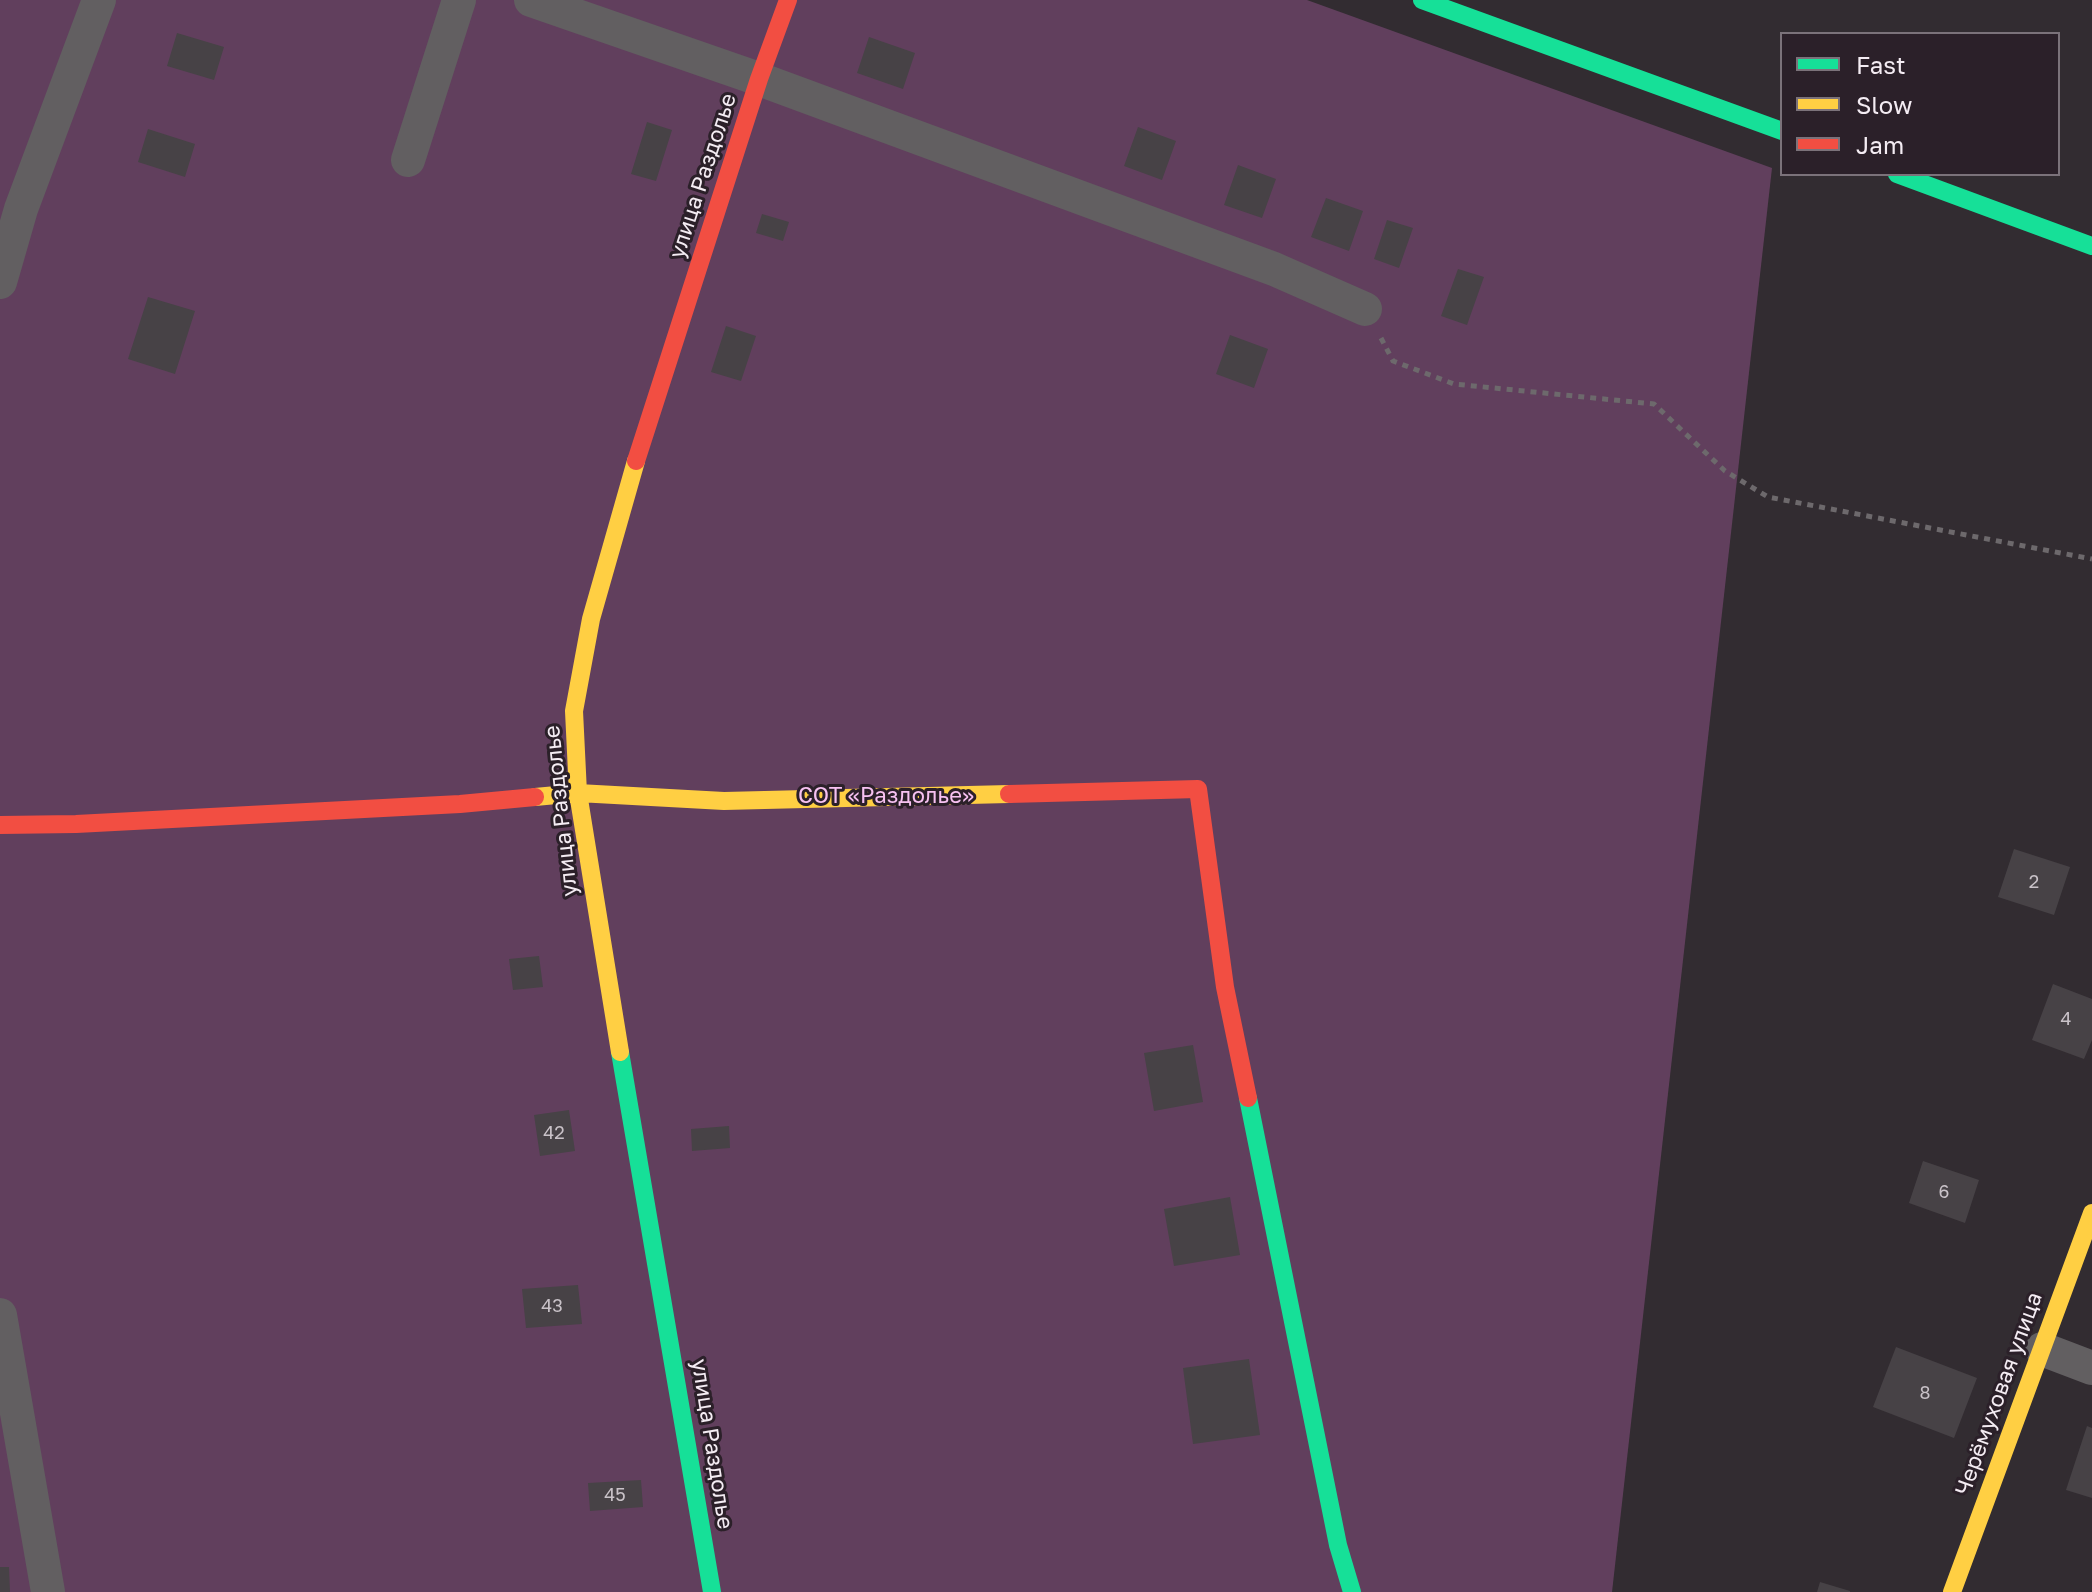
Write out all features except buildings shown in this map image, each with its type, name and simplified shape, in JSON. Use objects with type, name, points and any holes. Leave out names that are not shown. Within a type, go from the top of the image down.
[{"type":"street","points":[[0,282],[21,209],[99,0]]},
{"type":"street","points":[[408,160],[459,0]]},
{"type":"street","points":[[531,0],[759,79],[1274,269],[1365,309]]},
{"type":"street","name":"улица Раздолье","points":[[712,1592],[609,991],[578,793],[574,711],[591,619],[621,508],[759,79],[788,0]]},
{"type":"street","points":[[1422,0],[1780,130]]},
{"type":"street","points":[[1902,176],[2092,246]]},
{"type":"street","points":[[0,825],[76,824],[460,804],[578,793],[724,801],[1198,789],[1225,987],[1338,1545],[1352,1592]]},
{"type":"street","name":"Черёмуховая улица","points":[[1952,1592],[2092,1213]]},
{"type":"street","points":[[0,1315],[48,1592]]},
{"type":"street","points":[[2042,1349],[2092,1368]]},
{"type":"path","points":[[1365,309],[1393,361],[1454,384],[1654,404],[1725,471],[1768,497],[2092,559]]},
{"type":"green space","name":"СОТ «Раздолье»","points":[[0,0],[1307,0],[1772,168],[1612,1592],[0,1592]]},
{"type":"traffic: fast","points":[[1422,0],[1780,130]]},
{"type":"traffic: fast","points":[[1902,176],[2092,246]]},
{"type":"traffic: fast","points":[[620,1052],[712,1592]]},
{"type":"traffic: fast","points":[[1248,1098],[1338,1545],[1352,1592]]},
{"type":"traffic: slow","points":[[620,1052],[578,793],[574,711],[591,619],[636,461]]},
{"type":"traffic: slow","points":[[535,797],[578,793],[724,801],[1009,794]]},
{"type":"traffic: slow","points":[[1952,1592],[2092,1213]]},
{"type":"traffic: jam","points":[[636,461],[759,79],[788,0]]},
{"type":"traffic: jam","points":[[1009,794],[1198,789],[1225,987],[1248,1098]]},
{"type":"traffic: jam","points":[[0,825],[76,824],[460,804],[535,797]]}]
